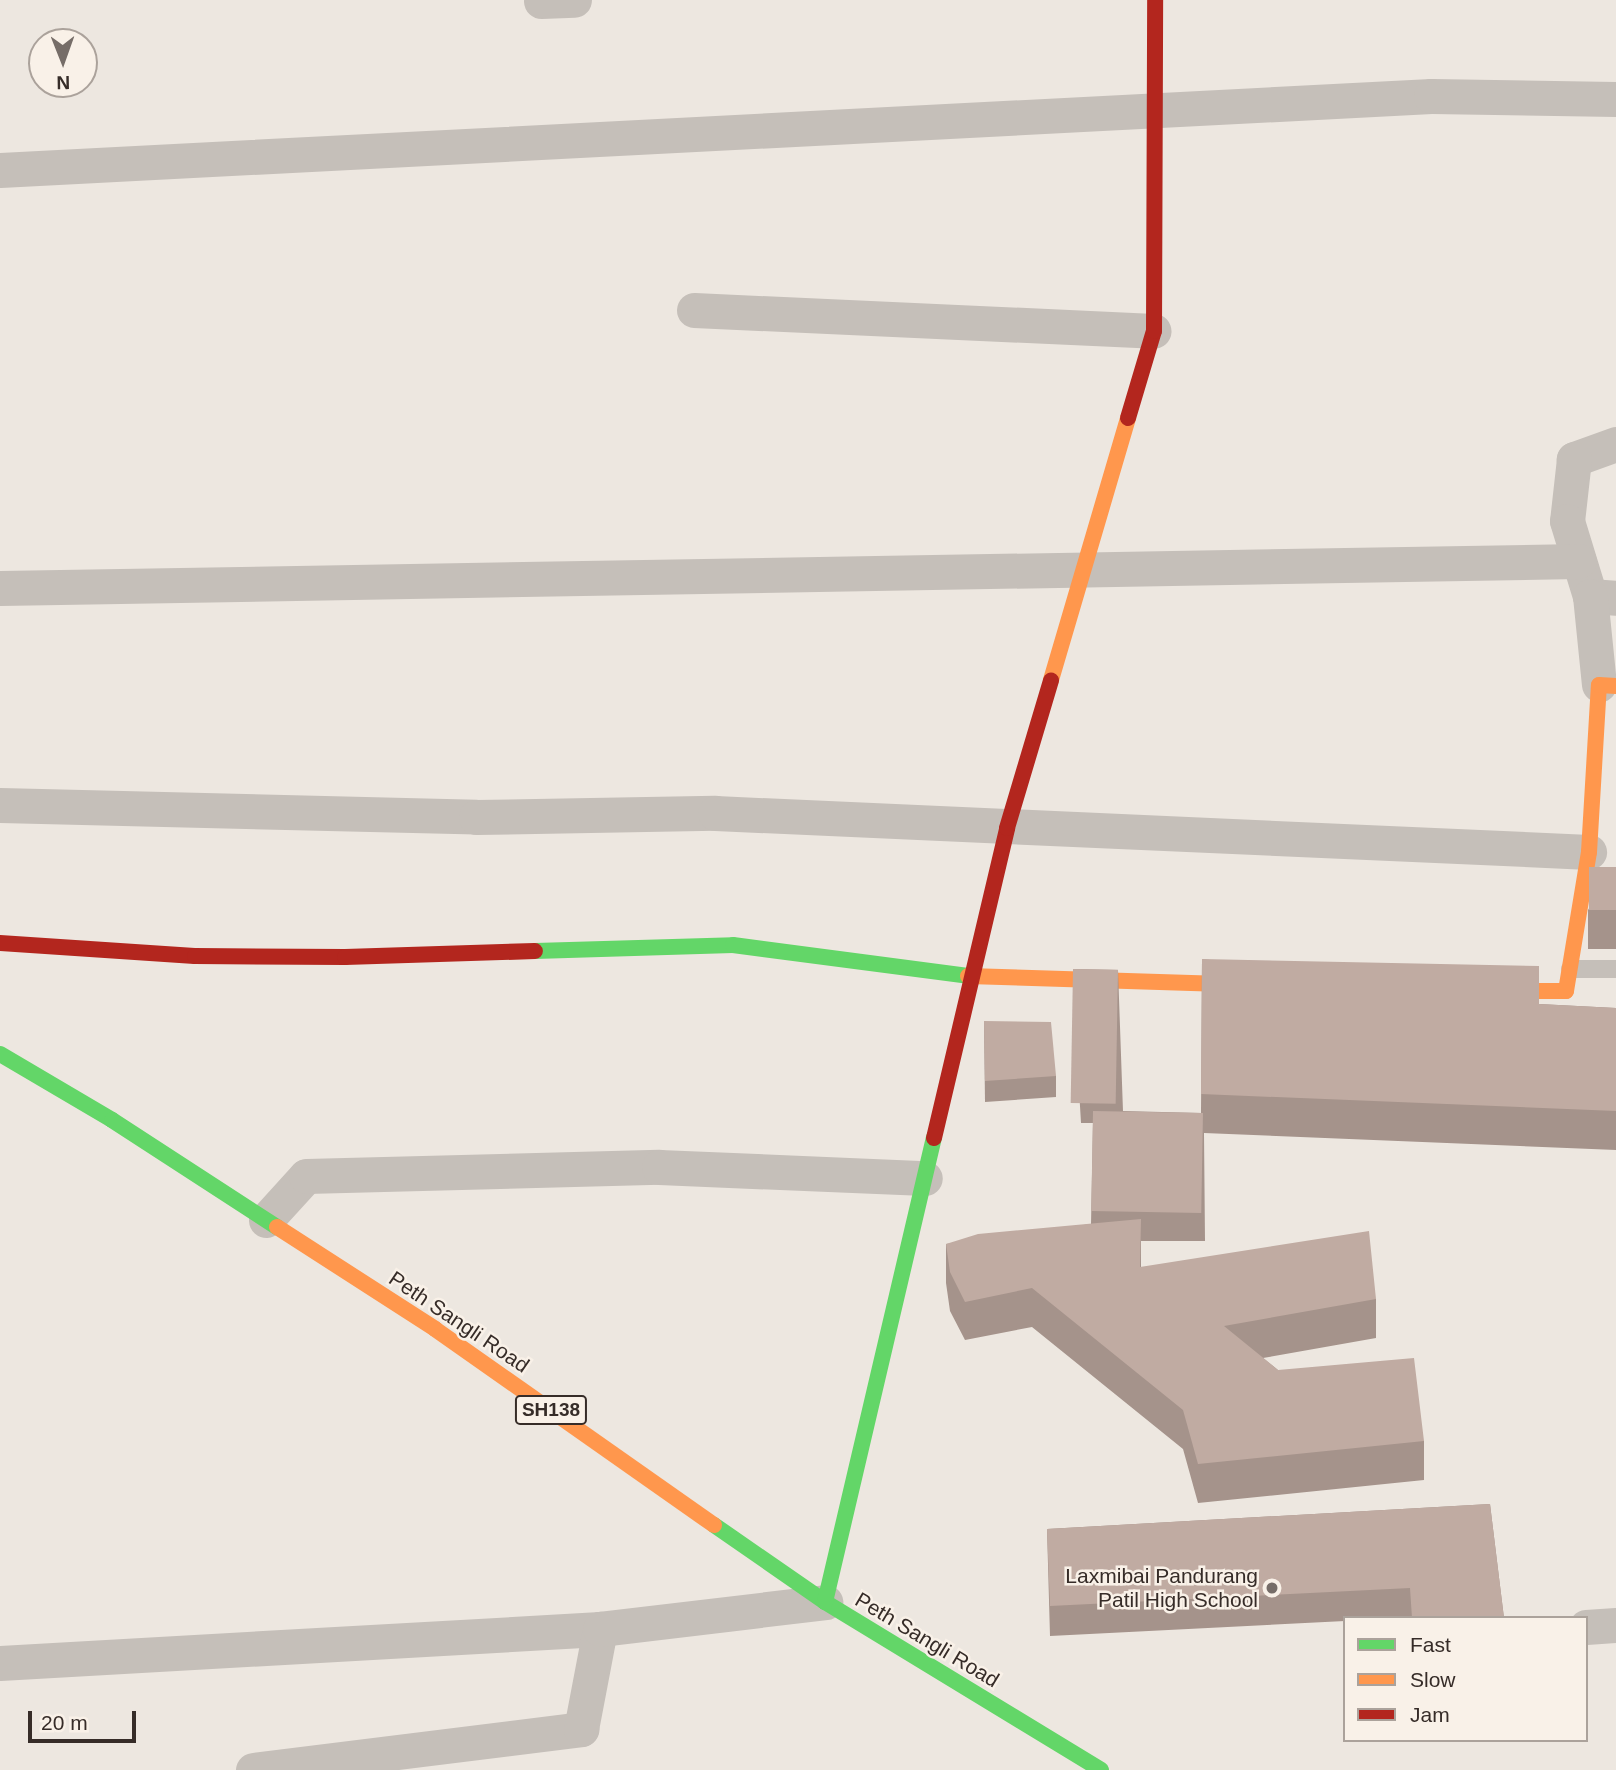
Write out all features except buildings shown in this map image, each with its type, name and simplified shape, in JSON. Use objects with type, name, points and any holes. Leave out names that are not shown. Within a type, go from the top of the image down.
[{"type":"main road","points":[[825,1602],[1007,828],[1154,331],[1155,0]]},
{"type":"main road","points":[[1470,991],[1566,990],[1589,852],[1608,686]]},
{"type":"main road","points":[[0,943],[195,956],[345,957],[733,945],[972,975],[1269,985]]},
{"type":"main road","name":"Peth Sangli Road","points":[[0,1054],[112,1120],[435,1329],[825,1602],[1101,1770]]},
{"type":"street","points":[[0,170],[1431,96],[1616,99]]},
{"type":"street","points":[[694,310],[1154,331]]},
{"type":"street","points":[[1608,686],[1603,597],[1579,561],[1567,521],[1574,459],[1616,444]]},
{"type":"street","points":[[0,588],[1579,561]]},
{"type":"street","points":[[0,805],[476,817],[715,813],[1589,852]]},
{"type":"street","points":[[1581,901],[1616,901]]},
{"type":"street","points":[[266,1220],[306,1176],[659,1167],[925,1178]]},
{"type":"street","points":[[0,1663],[600,1629],[825,1602]]},
{"type":"street","points":[[1588,1627],[1616,1625]]},
{"type":"street","points":[[253,1770],[581,1729],[600,1629]]},
{"type":"lane","points":[[1570,969],[1616,969]]},
{"type":"lane","points":[[1563,1012],[1566,990]]},
{"type":"traffic: fast","points":[[535,951],[733,945],[968,976]]},
{"type":"traffic: fast","points":[[0,1054],[112,1120],[277,1227]]},
{"type":"traffic: fast","points":[[825,1602],[934,1138]]},
{"type":"traffic: fast","points":[[714,1525],[825,1602],[1101,1770]]},
{"type":"traffic: slow","points":[[1051,680],[1128,418]]},
{"type":"traffic: slow","points":[[1486,991],[1566,991],[1589,852],[1599,685],[1616,686]]},
{"type":"traffic: slow","points":[[968,976],[1255,985]]},
{"type":"traffic: slow","points":[[277,1227],[435,1329],[714,1525]]},
{"type":"traffic: jam","points":[[1128,418],[1154,331],[1155,0]]},
{"type":"traffic: jam","points":[[934,1138],[1007,828],[1051,680]]},
{"type":"traffic: jam","points":[[0,943],[195,956],[345,957],[535,951]]},
{"type":"place","name":"Laxmibai Pandurang Patil High School","points":[[1272,1588]]}]
